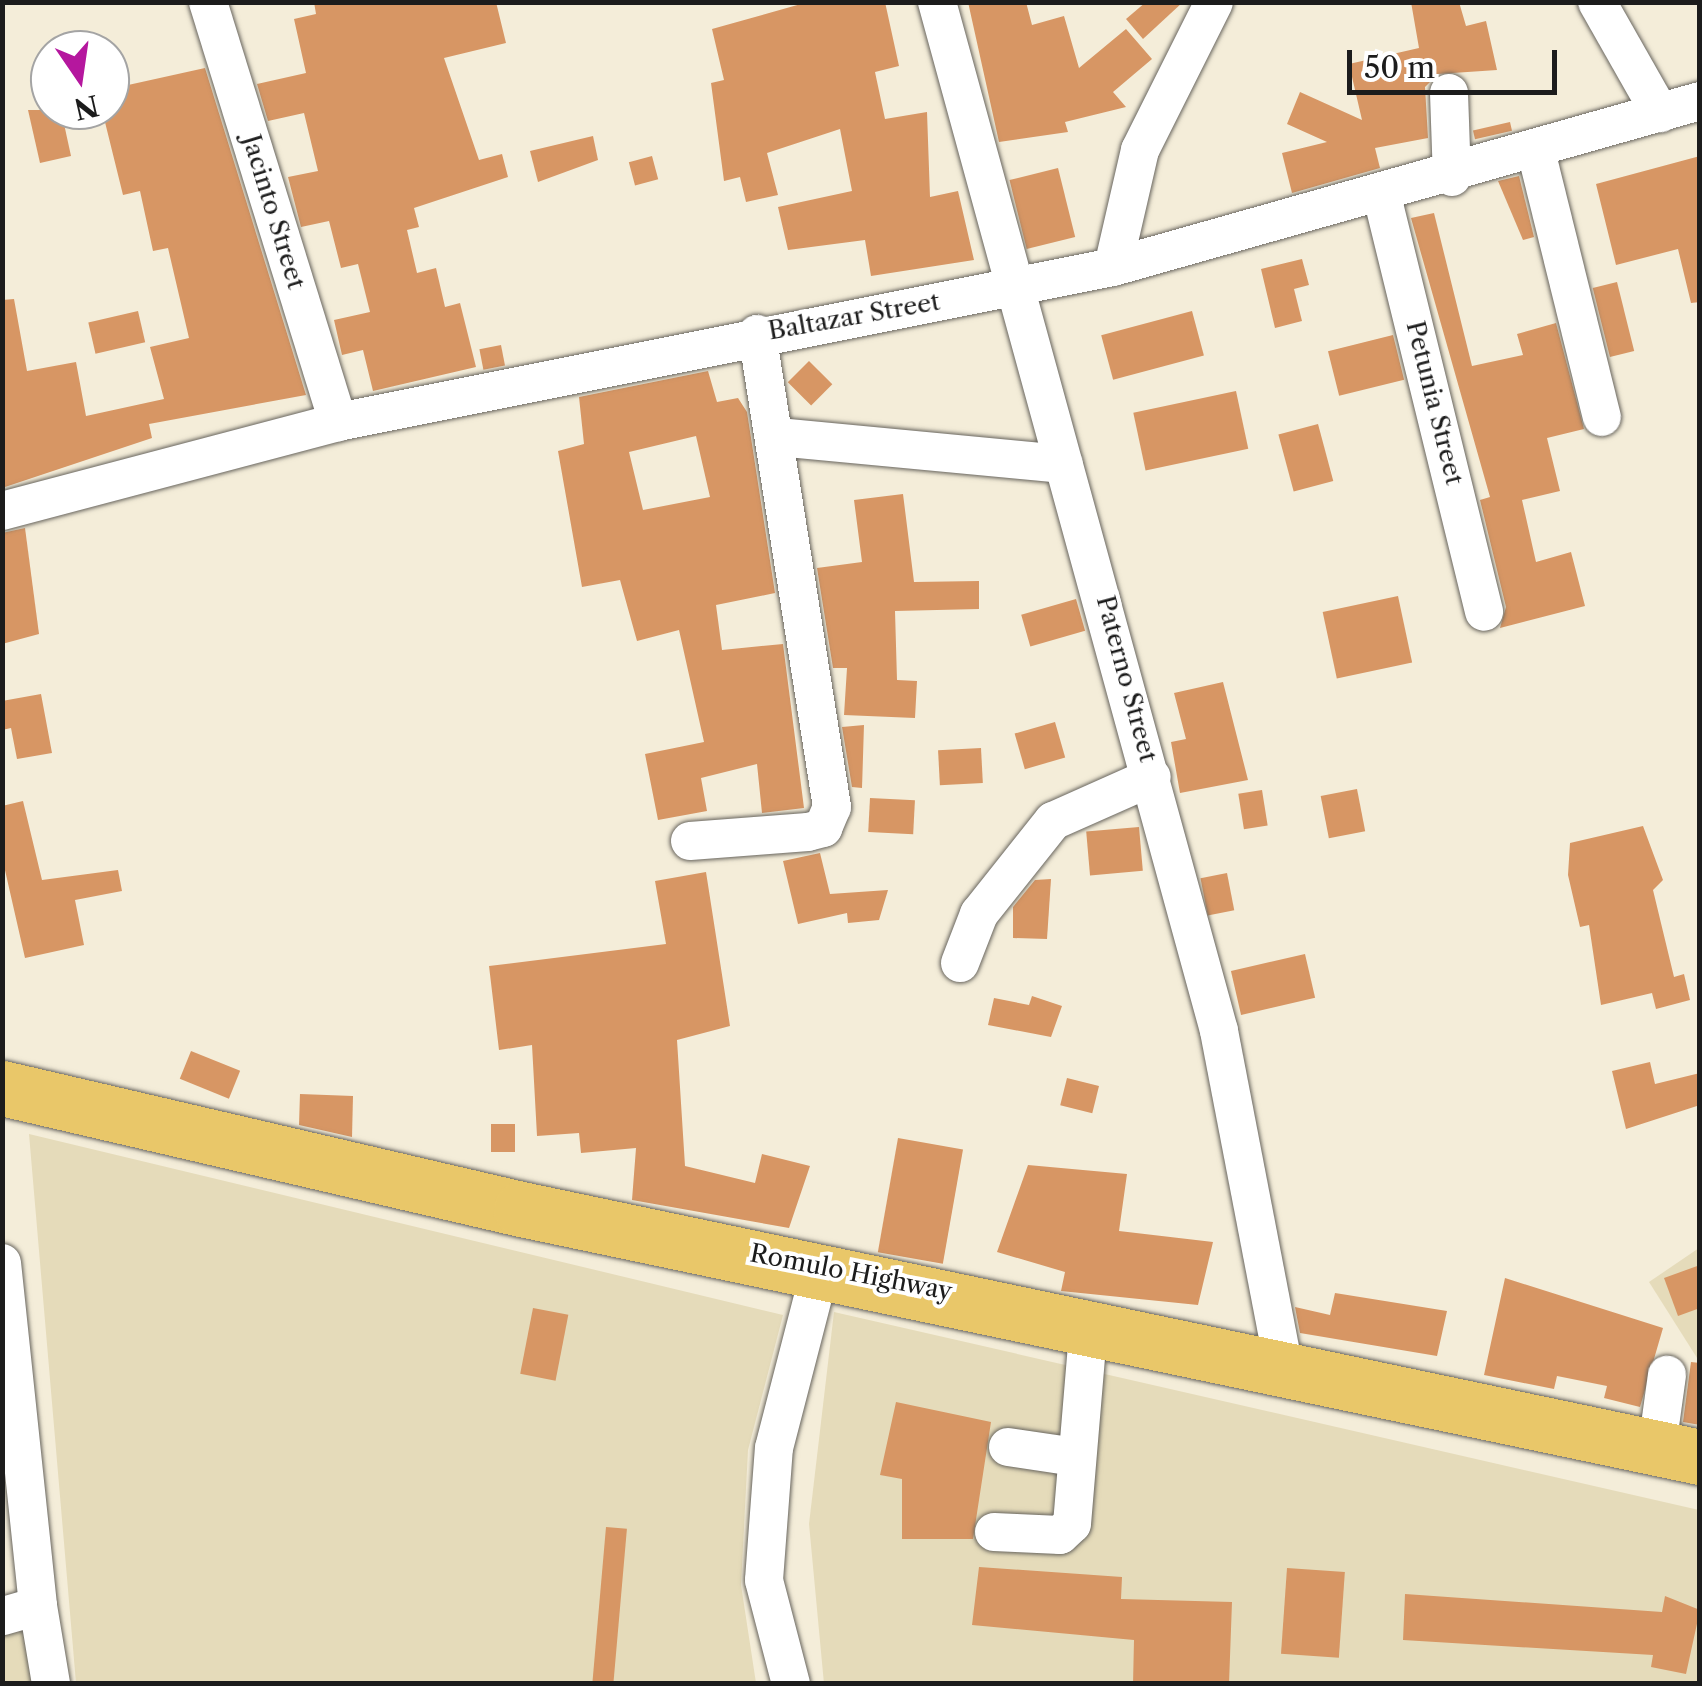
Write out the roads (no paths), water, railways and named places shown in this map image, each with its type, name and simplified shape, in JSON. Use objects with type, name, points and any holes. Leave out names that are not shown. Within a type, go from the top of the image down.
[{"type":"highway","name":"Romulo Highway","points":[[2,1088],[521,1209],[1089,1322],[1678,1452]]},
{"type":"street","name":"Jacinto Street","points":[[208,2],[338,422]]},
{"type":"street","name":"Paterno Street","points":[[938,2],[1011,289],[1152,777],[1219,1031],[1282,1363]]},
{"type":"street","points":[[1113,267],[1140,150],[1214,2]]},
{"type":"street","points":[[1598,2],[1660,114]]},
{"type":"street","points":[[1449,93],[1452,177]]},
{"type":"street","name":"Baltazar Street","points":[[2,512],[338,422],[756,334],[1113,267],[1452,177],[1660,114],[1699,106]]},
{"type":"street","points":[[1536,151],[1602,417]]},
{"type":"street","name":"Petunia Street","points":[[1382,196],[1484,612]]},
{"type":"street","points":[[690,840],[808,832],[822,828],[832,807],[793,590],[778,437],[756,334]]},
{"type":"street","points":[[778,437],[1064,464]]},
{"type":"street","points":[[960,962],[979,914],[1052,821],[1152,777]]},
{"type":"street","points":[[2,1263],[20,1611],[51,1684]]},
{"type":"street","points":[[791,1684],[764,1580],[774,1448],[821,1266]]},
{"type":"street","points":[[994,1532],[1067,1534],[1089,1322]]},
{"type":"street","points":[[1668,1375],[1678,1452]]},
{"type":"street","points":[[1008,1447],[1076,1457]]}]
